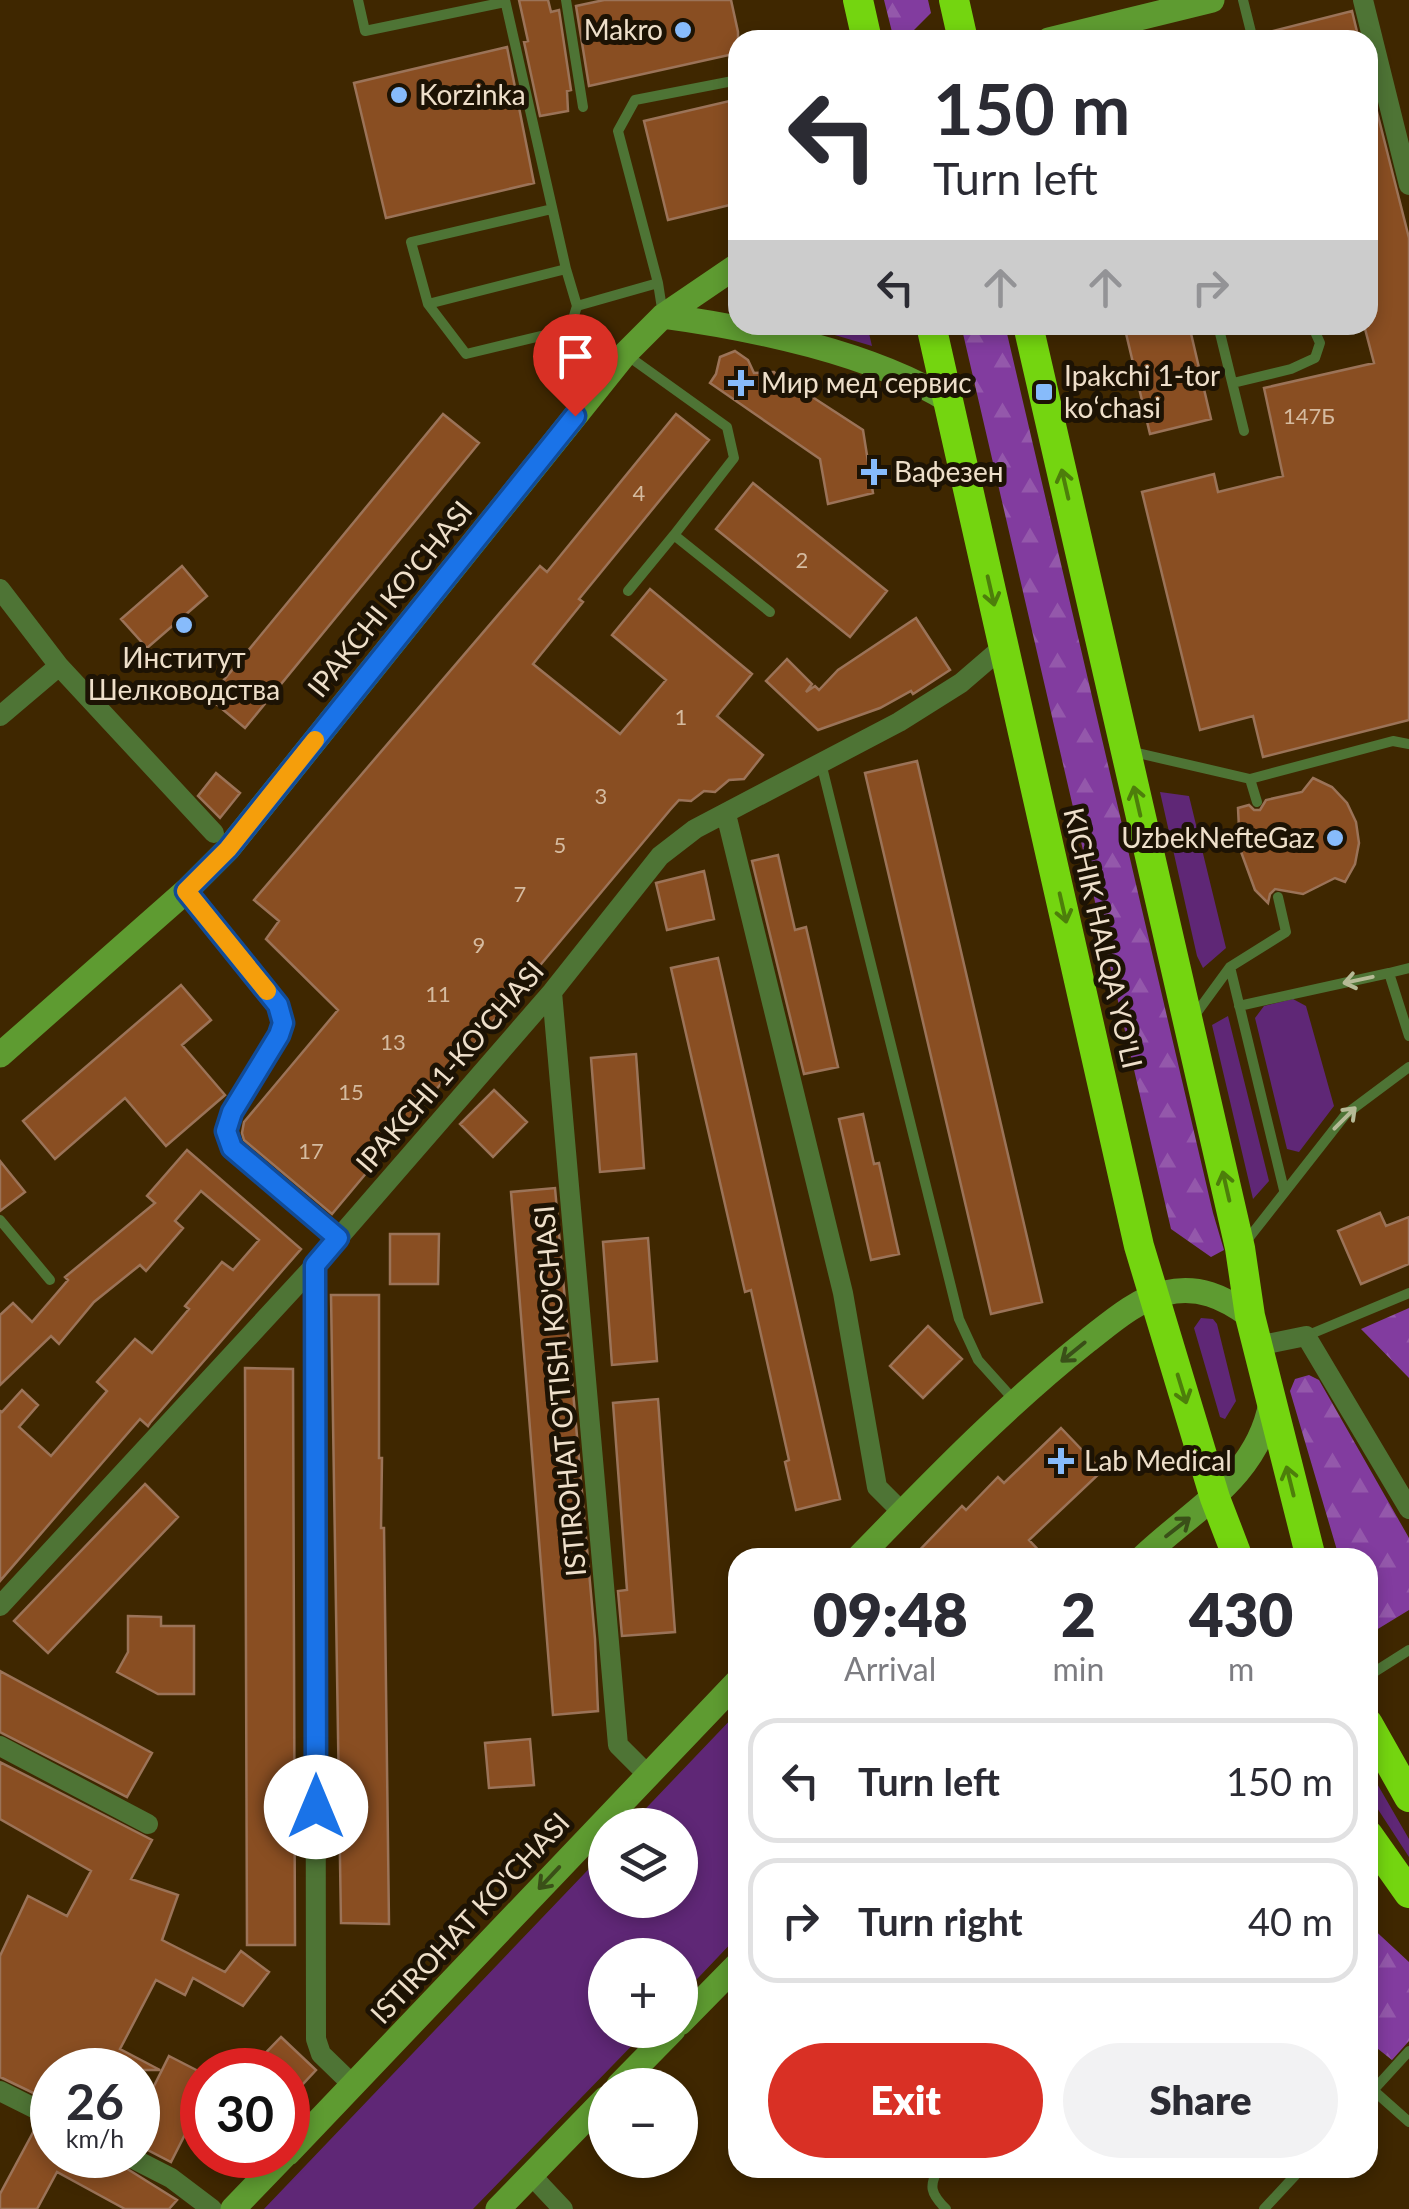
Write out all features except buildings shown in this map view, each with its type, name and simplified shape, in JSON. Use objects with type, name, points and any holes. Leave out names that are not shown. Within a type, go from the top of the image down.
[{"type":"highway","points":[[858,0],[865,30]]},
{"type":"highway","points":[[954,0],[962,30]]},
{"type":"highway","name":"KICHIK HALQA YO'LI","points":[[934,335],[1153,1296],[1214,1498],[1234,1548]]},
{"type":"highway","points":[[1030,335],[1240,1248],[1250,1316],[1308,1548]]},
{"type":"highway","points":[[1378,1742],[1409,1798]]},
{"type":"highway","points":[[1378,1848],[1409,1893]]},
{"type":"main road","points":[[1090,30],[1212,0]]},
{"type":"main road","name":"IPAKCHI KO'CHASI","points":[[0,1054],[186,891],[221,841],[625,354],[663,316],[728,272]]},
{"type":"main road","points":[[663,316],[728,325]]},
{"type":"main road","points":[[764,335],[917,381],[949,402]]},
{"type":"main road","points":[[868,1548],[1014,1400],[1109,1324],[1153,1296],[1198,1290],[1226,1300],[1250,1316]]},
{"type":"main road","points":[[1154,1548],[1214,1498],[1249,1460],[1271,1403]]},
{"type":"main road","name":"ISTIROHAT KO'CHASI","points":[[310,2129],[728,1691]]},
{"type":"main road","points":[[698,2004],[728,1974]]},
{"type":"main road","points":[[636,2068],[655,2048]]},
{"type":"main road","points":[[498,2209],[588,2116]]},
{"type":"main road","name":"ISTIROHAT KO'CHASI","points":[[234,2209],[263,2178]]},
{"type":"street","points":[[1363,0],[1370,30]]},
{"type":"street","points":[[1378,60],[1409,185]]},
{"type":"street","points":[[0,589],[59,666],[221,841]]},
{"type":"street","name":"IPAKCHI 1-KO'CHASI","points":[[0,1606],[315,1265],[552,992],[660,856],[674,843],[899,722],[961,683],[1004,646]]},
{"type":"street","points":[[0,716],[59,666]]},
{"type":"street","points":[[726,814],[844,1293],[877,1487],[902,1512]]},
{"type":"street","points":[[186,891],[278,1005],[283,1023],[232,1112],[226,1131],[232,1148],[338,1238]]},
{"type":"street","name":"ISTIROHAT O'TISH KO'CHASI","points":[[552,992],[618,1744],[647,1774]]},
{"type":"street","points":[[315,1265],[316,2039],[321,2054],[353,2085]]},
{"type":"street","points":[[1257,1346],[1306,1336],[1409,1509]]},
{"type":"street","points":[[0,1746],[148,1824]]},
{"type":"street","points":[[0,2090],[30,2106]]},
{"type":"street","points":[[160,2172],[212,2209]]},
{"type":"street","points":[[531,2175],[564,2209]]},
{"type":"lane","points":[[358,0],[366,31],[505,1],[566,270],[578,306],[570,329],[466,354],[428,304],[411,242],[552,209]]},
{"type":"lane","points":[[566,0],[583,107]]},
{"type":"lane","points":[[1243,0],[1251,30]]},
{"type":"lane","points":[[663,316],[618,131],[635,100],[728,82]]},
{"type":"lane","points":[[428,304],[566,270]]},
{"type":"lane","points":[[578,306],[658,283]]},
{"type":"lane","points":[[1221,335],[1244,432]]},
{"type":"lane","points":[[1233,384],[1291,369],[1314,358],[1320,342],[1317,335]]},
{"type":"lane","points":[[625,354],[727,427],[734,458],[628,591]]},
{"type":"lane","points":[[674,535],[770,612]]},
{"type":"lane","points":[[1126,750],[1250,779],[1393,742],[1409,744]]},
{"type":"lane","points":[[821,763],[959,1319],[978,1360],[1014,1400]]},
{"type":"lane","points":[[1250,779],[1257,802]]},
{"type":"lane","points":[[1189,1024],[1230,967],[1286,932],[1278,897]]},
{"type":"lane","points":[[1230,967],[1284,1190]]},
{"type":"lane","points":[[1240,1006],[1409,968]]},
{"type":"lane","points":[[1389,973],[1409,1036]]},
{"type":"lane","points":[[1240,1248],[1346,1114],[1409,1067]]},
{"type":"lane","points":[[0,1220],[50,1280]]},
{"type":"lane","points":[[1306,1336],[1409,1293]]},
{"type":"lane","points":[[1378,1670],[1409,1650]]},
{"type":"lane","points":[[1378,2084],[1409,2051]]},
{"type":"lane","points":[[1378,2099],[1409,2122]]},
{"type":"lane","points":[[933,2178],[932,2194],[946,2209]]},
{"type":"lane","points":[[1264,2209],[1293,2178]]},
{"type":"shaded area","points":[[835,335],[869,335],[872,346]]},
{"type":"shaded area","points":[[1160,792],[1189,796],[1226,948],[1203,968],[1197,956]]},
{"type":"shaded area","points":[[1293,999],[1306,1006],[1334,1106],[1299,1152],[1287,1149],[1255,1018],[1264,1006]]},
{"type":"shaded area","points":[[1228,1016],[1269,1181],[1253,1199],[1212,1025]]},
{"type":"shaded area","points":[[1201,1318],[1213,1319],[1217,1324],[1236,1401],[1225,1419],[1220,1417],[1194,1328]]},
{"type":"shaded area","points":[[728,1722],[728,1946],[698,1978],[698,1938],[588,1938],[588,2048],[630,2048],[610,2068],[588,2068],[588,2091],[473,2209],[264,2209],[294,2178],[310,2178],[310,2161],[588,1870],[588,1918],[698,1918],[698,1808],[646,1808]]},
{"type":"shaded area","points":[[1378,1785],[1409,1839],[1409,1857],[1378,1809]]},
{"type":"green space","points":[[884,0],[928,0],[931,13],[914,30],[892,30]]},
{"type":"green space","points":[[963,335],[1007,335],[1224,1250],[1211,1257],[1171,1229]]},
{"type":"green space","points":[[1409,1308],[1409,1378],[1361,1329]]},
{"type":"green space","points":[[1309,1375],[1319,1380],[1409,1538],[1409,1610],[1378,1629],[1378,1548],[1336,1548],[1290,1391],[1295,1379]]},
{"type":"green space","points":[[1378,1933],[1409,1962],[1409,2041],[1392,2060],[1378,2049]]},
{"type":"slow traffic","points":[[267,991],[186,891],[228,849],[315,740]]},
{"type":"place","name":"Makro","points":[[683,30]]},
{"type":"place","name":"Korzinka","points":[[399,95]]},
{"type":"place","name":"Мир мед сервис","points":[[741,383]]},
{"type":"place","name":"Ipakchi 1-tor koʻchasi","points":[[1044,392]]},
{"type":"place","name":"Вафезен","points":[[874,472]]},
{"type":"place","name":"Институт Шелководства","points":[[184,625]]},
{"type":"place","name":"UzbekNefteGaz","points":[[1335,838]]},
{"type":"place","name":"Lab Medical","points":[[1061,1461]]},
{"type":"route","points":[[316,1807],[315,1265],[338,1238],[232,1148],[226,1131],[232,1112],[283,1023],[278,1005],[186,891],[228,849],[575,416]]}]
